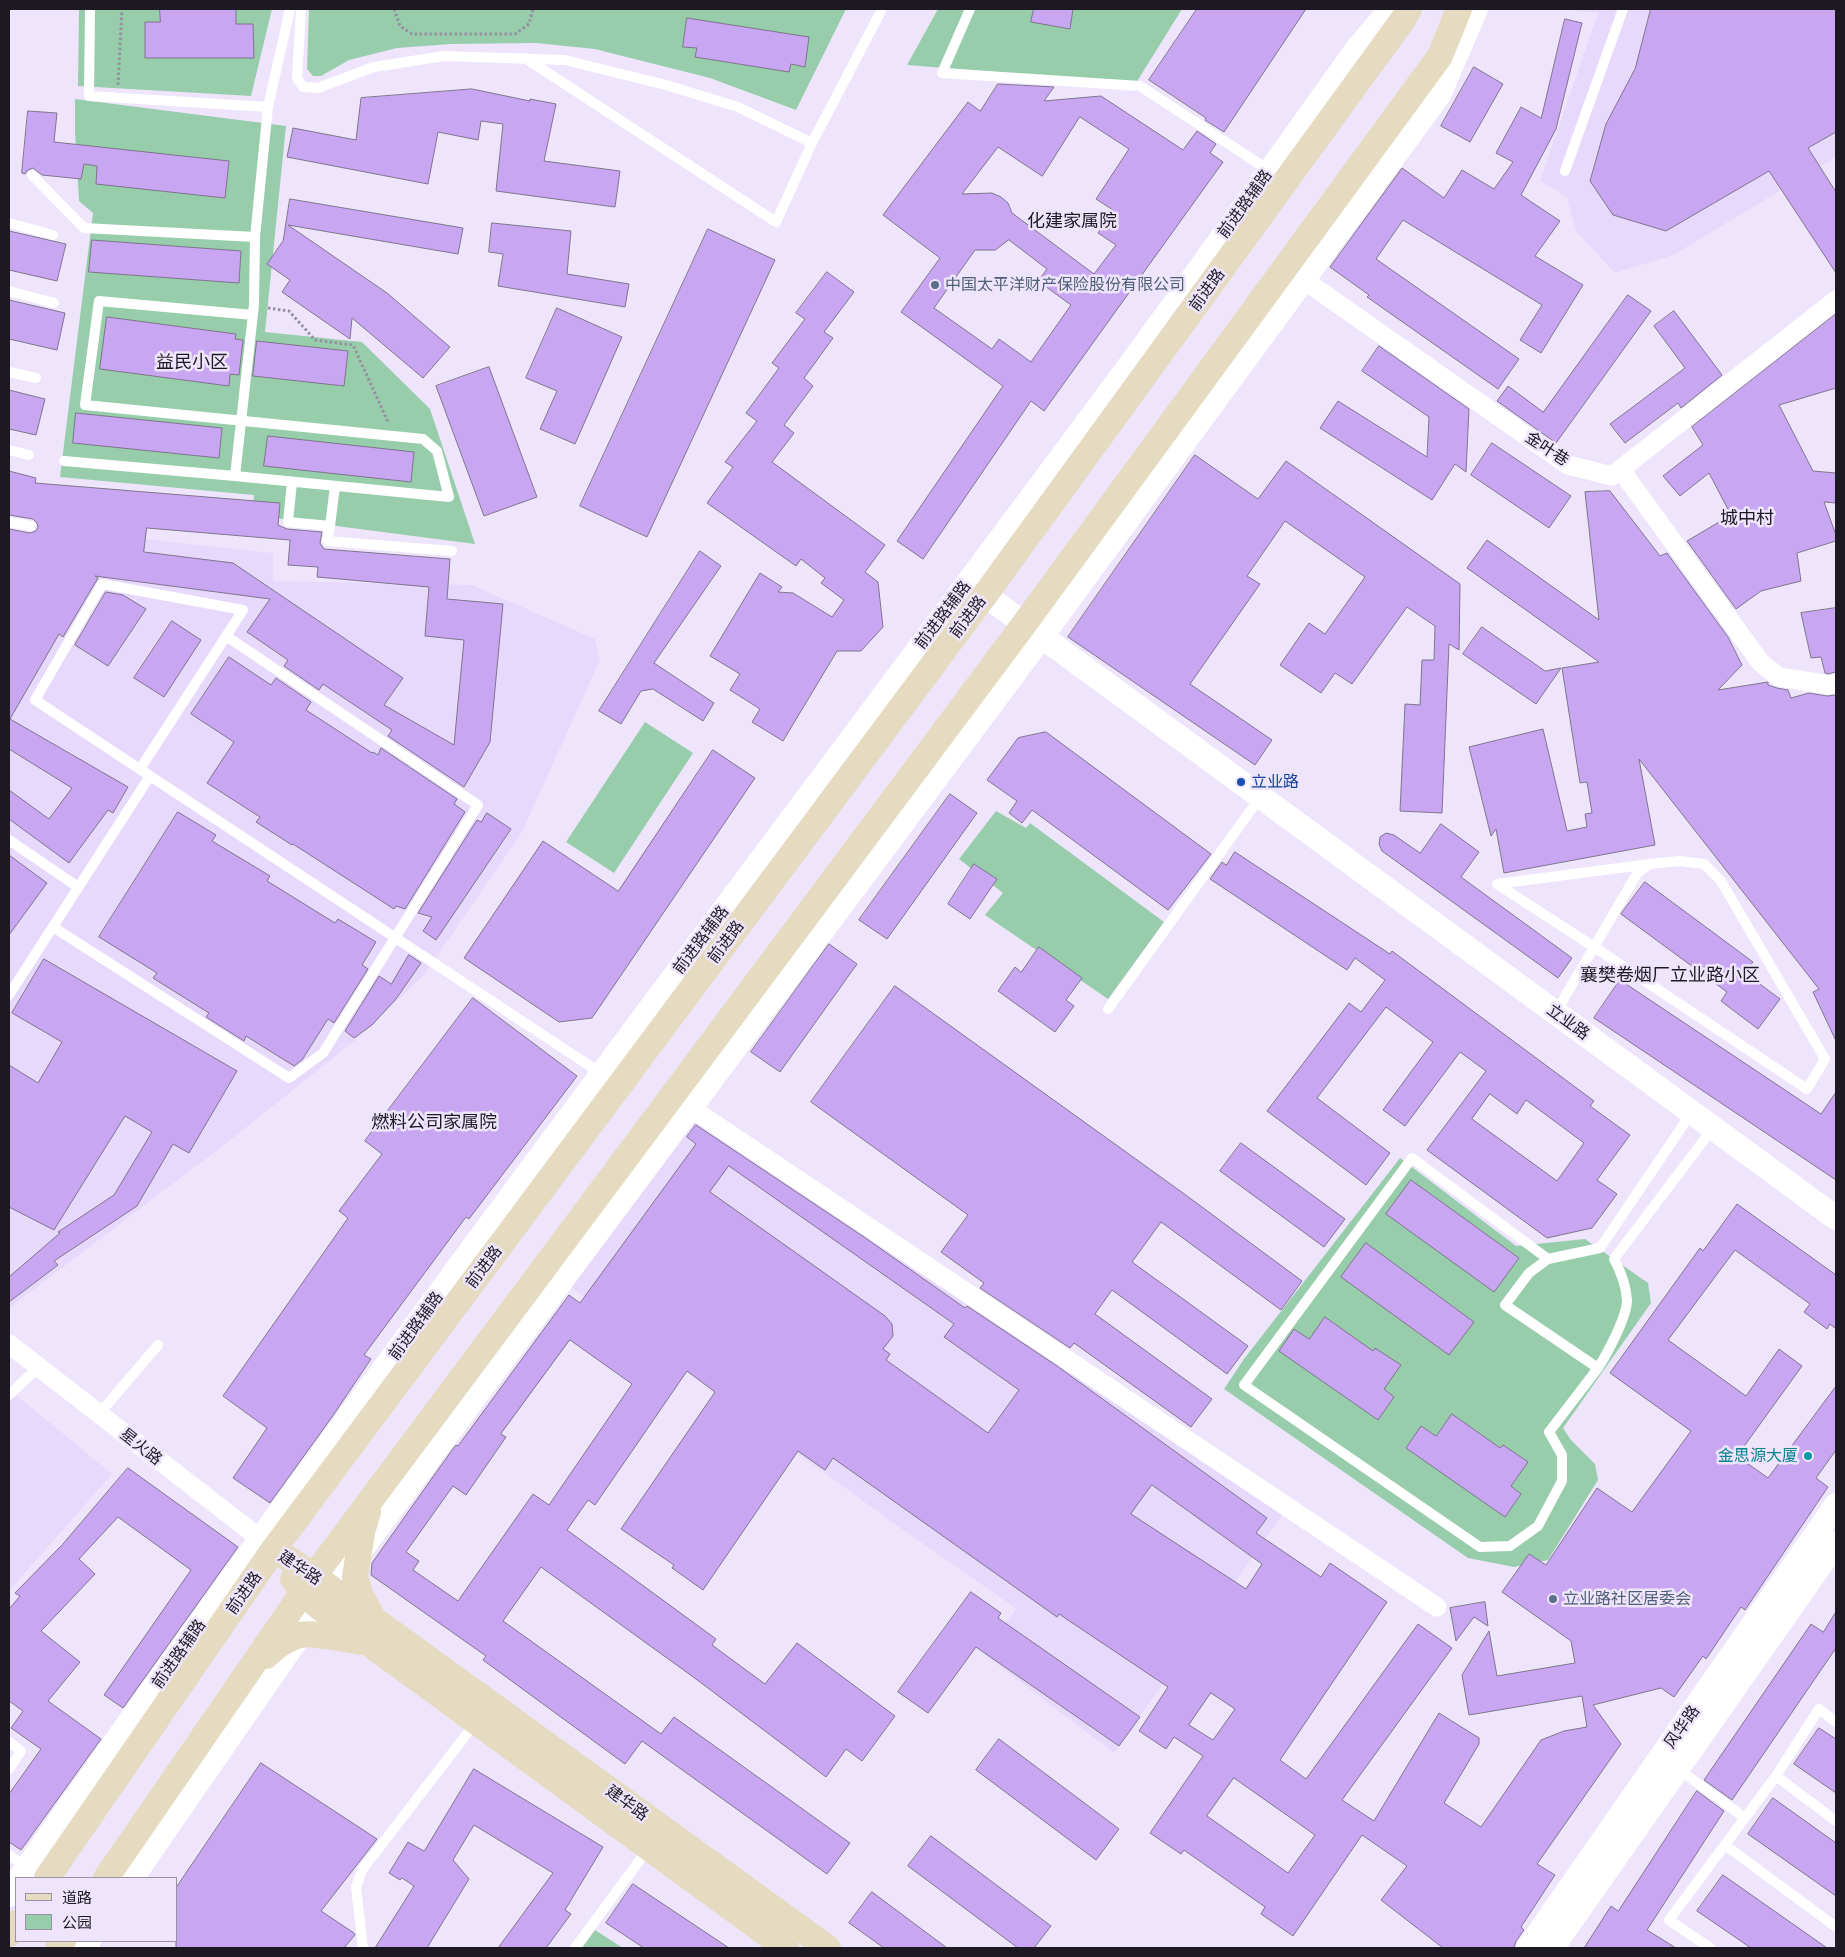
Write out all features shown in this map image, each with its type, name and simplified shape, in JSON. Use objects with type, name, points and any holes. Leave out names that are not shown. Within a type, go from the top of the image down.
[{"type":"main road","name":"前进路","points":[[27,1874],[267,1544],[610,1080],[985,596],[1277,176],[1409,9]]},
{"type":"main road","points":[[107,1877],[252,1668],[317,1592],[372,1500],[682,1102],[1033,630],[1440,56],[1459,9]]},
{"type":"main road","points":[[252,1668],[279,1644],[300,1635],[327,1636],[371,1631],[355,1577],[362,1532],[372,1500]]},
{"type":"main road","name":"建华路","points":[[267,1544],[317,1592],[371,1631],[828,1948]]},
{"type":"main road","name":"建华路","points":[[371,1631],[476,1722],[786,1948]]},
{"type":"street","name":"前进路辅路","points":[[610,1080],[1107,395],[1277,176],[1357,49],[1391,9]]},
{"type":"street","points":[[1033,630],[1304,280],[1439,96],[1476,9]]},
{"type":"street","name":"金叶巷","points":[[1304,280],[1568,465],[1612,476],[1620,470]]},
{"type":"street","points":[[1836,300],[1620,470],[1761,663],[1779,677],[1829,685],[1836,683]]},
{"type":"street","name":"立业路","points":[[985,596],[1836,1218]]},
{"type":"street","points":[[133,1877],[300,1635],[317,1592],[359,1553],[682,1102],[1437,1607]]},
{"type":"street","name":"星火路","points":[[9,1344],[267,1544]]},
{"type":"street","name":"风华路","points":[[1528,1948],[1836,1505]]},
{"type":"street","name":"风华路","points":[[1552,1948],[1836,1543]]},
{"type":"lane","points":[[90,9],[89,96],[268,107]]},
{"type":"lane","points":[[235,476],[254,310],[255,237],[268,107],[290,9]]},
{"type":"lane","points":[[301,9],[297,78],[303,87],[318,88],[374,67],[444,56],[565,60],[666,84],[738,107],[812,143]]},
{"type":"lane","points":[[970,9],[942,72],[1140,86],[1277,176]]},
{"type":"lane","points":[[1565,171],[1623,9]]},
{"type":"lane","points":[[525,58],[776,222],[812,143],[881,11]]},
{"type":"lane","points":[[32,175],[84,228],[255,237]]},
{"type":"lane","points":[[9,223],[53,235]]},
{"type":"lane","points":[[9,291],[54,303]]},
{"type":"lane","points":[[64,461],[449,497],[437,451],[422,439],[85,405],[99,301],[254,310]]},
{"type":"lane","points":[[9,372],[36,378]]},
{"type":"lane","points":[[9,450],[29,455]]},
{"type":"lane","points":[[292,482],[288,522],[330,526]]},
{"type":"lane","points":[[335,486],[328,541],[452,551]]},
{"type":"lane","points":[[9,522],[31,526]]},
{"type":"lane","points":[[140,769],[244,610],[102,584],[35,700],[610,1080]]},
{"type":"lane","points":[[53,927],[289,1078],[323,1053],[478,805],[226,636]]},
{"type":"lane","points":[[9,995],[150,776]]},
{"type":"lane","points":[[1108,1009],[1260,796]]},
{"type":"lane","points":[[9,840],[78,887]]},
{"type":"lane","points":[[1679,861],[1704,864],[1721,881],[1825,1059],[1807,1089],[1594,946],[1497,884],[1650,864],[1679,861]]},
{"type":"lane","points":[[1556,1012],[1638,872],[1650,864]]},
{"type":"lane","points":[[1598,1368],[1504,1305],[1529,1273],[1548,1259],[1600,1248],[1692,1112]]},
{"type":"lane","points":[[1548,1259],[1412,1158],[1244,1385],[1480,1547],[1510,1546],[1538,1526],[1562,1481],[1562,1455],[1549,1432],[1608,1352],[1627,1302],[1623,1277],[1614,1259],[1713,1128]]},
{"type":"lane","points":[[99,1414],[158,1345]]},
{"type":"lane","points":[[9,1395],[39,1367]]},
{"type":"lane","points":[[1710,1948],[1669,1920],[1776,1776],[1819,1709],[1836,1722]]},
{"type":"lane","points":[[363,1948],[356,1887],[362,1870],[476,1722]]},
{"type":"lane","points":[[9,1742],[21,1751],[9,1769]]},
{"type":"lane","points":[[1677,1768],[1745,1818]]},
{"type":"lane","points":[[1776,1776],[1836,1821]]},
{"type":"lane","points":[[1725,1844],[1836,1927]]},
{"type":"lane","points":[[575,1948],[649,1848]]},
{"type":"path","points":[[117,98],[122,9]]},
{"type":"path","points":[[394,9],[400,26],[412,34],[515,34],[530,24],[533,9]]},
{"type":"path","points":[[254,310],[289,311],[315,340],[353,345],[394,436]]},
{"type":"shaded area","points":[[1562,9],[1836,9],[1836,157],[1673,255],[1615,273],[1576,231],[1567,197],[1540,181],[1598,13]]},
{"type":"shaded area","points":[[71,531],[273,553],[273,581],[472,585],[595,639],[600,660],[522,832],[424,975],[352,1043],[224,1145],[9,1308],[9,634]]},
{"type":"shaded area","points":[[692,1119],[1282,1515],[1114,1753],[980,1651],[1017,1609],[889,1520],[571,1287]]},
{"type":"shaded area","points":[[9,1389],[112,1474],[9,1591]]},
{"type":"green space","points":[[79,9],[272,9],[251,96],[78,86]]},
{"type":"green space","points":[[309,9],[846,9],[796,110],[710,78],[595,49],[536,43],[451,44],[397,48],[349,60],[321,76],[313,76],[307,69]]},
{"type":"green space","points":[[938,9],[1182,9],[1136,83],[907,65]]},
{"type":"green space","points":[[75,99],[286,126],[265,332],[362,342],[430,409],[475,544],[252,515],[254,495],[60,477],[93,213],[79,201]]},
{"type":"green space","points":[[645,722],[693,753],[614,873],[566,842]]},
{"type":"green space","points":[[996,811],[1026,828],[1030,823],[1164,922],[1108,999],[985,915],[1003,893],[959,859]]},
{"type":"green space","points":[[1400,1158],[1516,1246],[1585,1239],[1648,1283],[1651,1303],[1563,1428],[1571,1440],[1595,1464],[1598,1480],[1548,1560],[1514,1567],[1468,1558],[1224,1389],[1244,1359]]},
{"type":"green space","points":[[595,1930],[623,1948],[582,1948]]},
{"type":"building","points":[[160,9],[236,9],[236,24],[253,24],[254,58],[145,58],[145,22],[160,22]]},
{"type":"building","points":[[1034,9],[1073,9],[1070,29],[1031,22]]},
{"type":"building","points":[[1197,9],[1306,9],[1224,132],[1149,80]]},
{"type":"building","points":[[1651,9],[1836,9],[1836,132],[1808,148],[1836,192],[1836,273],[1769,171],[1666,231],[1613,215],[1590,181],[1606,124],[1635,69]]},
{"type":"building","points":[[687,18],[809,37],[805,67],[791,64],[789,72],[695,57],[697,48],[683,47]]},
{"type":"building","points":[[1565,19],[1582,23],[1556,129],[1521,195],[1560,221],[1535,256],[1583,285],[1541,353],[1520,340],[1542,305],[1403,220],[1376,259],[1519,359],[1498,389],[1367,297],[1369,295],[1330,267],[1402,168],[1444,198],[1462,170],[1494,189],[1513,162],[1496,153],[1521,107],[1541,118]]},
{"type":"building","points":[[1474,67],[1503,84],[1470,142],[1441,126]]},
{"type":"building","points":[[998,84],[1054,87],[1044,101],[1101,96],[1183,150],[1197,131],[1216,144],[1210,153],[1223,162],[1044,411],[1031,401],[923,559],[897,541],[1003,386],[901,312],[940,258],[883,215],[968,102],[980,111]],"holes":[[[1080,117],[1129,149],[1096,199],[1113,210],[1098,233],[1116,245],[1094,274],[1012,213],[1008,203],[1001,197],[992,193],[962,194],[998,147],[1042,176]],[[1009,240],[1047,269],[1038,281],[1071,305],[1031,362],[999,339],[992,349],[934,308],[975,250],[995,250]]]},
{"type":"building","points":[[472,89],[530,101],[530,99],[556,104],[544,161],[620,171],[615,207],[496,191],[503,124],[481,121],[478,140],[438,132],[428,184],[287,157],[293,128],[356,140],[361,98]]},
{"type":"building","points":[[28,111],[57,113],[54,142],[229,161],[225,198],[96,184],[97,166],[84,164],[81,179],[42,175],[33,168],[25,174],[22,173]]},
{"type":"building","points":[[290,199],[463,228],[458,254],[288,225],[387,293],[450,347],[423,378],[352,318],[350,339],[282,292],[290,280],[267,264],[283,241]]},
{"type":"building","points":[[492,223],[571,231],[567,274],[629,284],[625,307],[498,286],[503,254],[489,252]]},
{"type":"building","points":[[708,229],[775,260],[647,537],[580,506]]},
{"type":"building","points":[[9,231],[66,244],[57,281],[9,270]]},
{"type":"building","points":[[92,240],[241,251],[239,283],[89,272]]},
{"type":"building","points":[[827,272],[854,292],[824,332],[833,338],[804,378],[813,386],[784,425],[794,433],[772,462],[885,545],[865,572],[878,582],[883,627],[861,651],[837,651],[783,741],[752,722],[760,709],[730,690],[740,674],[710,656],[760,573],[782,587],[778,592],[793,593],[832,617],[844,600],[821,583],[825,578],[801,559],[796,566],[707,503],[733,467],[725,462],[757,421],[746,413],[779,368],[772,363],[805,319],[796,313]]},
{"type":"building","points":[[1628,295],[1651,311],[1556,443],[1497,401],[1508,386],[1543,412]]},
{"type":"building","points":[[9,300],[65,313],[57,350],[9,339]]},
{"type":"building","points":[[557,308],[622,337],[575,444],[540,429],[557,391],[526,378]]},
{"type":"building","points":[[1674,311],[1722,375],[1681,408],[1678,403],[1625,443],[1610,424],[1685,368],[1654,326]]},
{"type":"building","points":[[1836,314],[1836,388],[1779,405],[1813,471],[1836,473],[1836,503],[1824,502],[1836,535],[1836,541],[1797,553],[1801,581],[1761,591],[1736,609],[1687,541],[1731,515],[1709,473],[1680,496],[1663,476],[1703,445],[1692,427]]},
{"type":"building","points":[[107,317],[236,334],[235,339],[243,340],[239,375],[230,374],[229,386],[100,369]]},
{"type":"building","points":[[257,341],[348,351],[344,386],[253,376]]},
{"type":"building","points":[[1379,346],[1469,409],[1466,472],[1455,464],[1432,500],[1320,428],[1338,401],[1427,457],[1429,417],[1362,371]]},
{"type":"building","points":[[489,367],[537,497],[484,516],[436,386]]},
{"type":"building","points":[[9,390],[45,399],[36,435],[9,429]]},
{"type":"building","points":[[76,413],[222,428],[219,458],[73,443]]},
{"type":"building","points":[[268,436],[414,452],[411,482],[264,466]]},
{"type":"building","points":[[1492,443],[1571,496],[1549,528],[1471,475]]},
{"type":"building","points":[[1195,455],[1258,499],[1286,461],[1460,584],[1459,650],[1449,644],[1442,813],[1400,811],[1405,704],[1420,705],[1422,660],[1434,660],[1435,626],[1407,607],[1352,684],[1335,673],[1321,693],[1280,665],[1309,623],[1325,634],[1365,577],[1285,521],[1247,576],[1260,584],[1190,684],[1272,740],[1255,765],[1068,637]]},
{"type":"building","points":[[9,471],[36,478],[35,483],[280,503],[278,525],[287,529],[322,532],[320,543],[324,549],[450,559],[447,599],[503,604],[490,742],[464,787],[388,736],[392,730],[323,684],[319,690],[284,666],[288,660],[247,632],[270,599],[95,576],[98,578],[63,637],[59,634],[10,719],[128,787],[113,813],[108,810],[69,863],[9,819],[9,790],[49,819],[72,788],[9,749],[9,529],[30,533],[36,531],[38,527],[33,519],[9,515]],"holes":[[[147,528],[290,540],[288,565],[318,567],[317,577],[429,587],[425,636],[464,640],[454,745],[384,705],[403,678],[233,563],[144,552]]]},
{"type":"building","points":[[1610,491],[1660,556],[1667,553],[1728,637],[1742,665],[1718,690],[1768,682],[1768,685],[1788,690],[1791,698],[1809,693],[1827,696],[1836,695],[1836,1041],[1813,992],[1819,989],[1639,759],[1655,845],[1504,873],[1496,829],[1491,836],[1469,747],[1543,729],[1567,831],[1587,827],[1585,814],[1592,813],[1587,782],[1580,783],[1562,668],[1599,662],[1467,568],[1487,540],[1599,620],[1585,492]]},
{"type":"building","points":[[700,551],[721,566],[654,663],[714,703],[703,721],[653,689],[641,691],[621,724],[599,711]]},
{"type":"building","points":[[106,592],[123,595],[146,609],[108,666],[75,645]]},
{"type":"building","points":[[1836,608],[1836,672],[1828,674],[1825,673],[1821,657],[1811,658],[1801,613]]},
{"type":"building","points":[[172,621],[201,640],[164,697],[134,678]]},
{"type":"building","points":[[1482,627],[1545,671],[1561,668],[1536,704],[1463,654]]},
{"type":"building","points":[[229,657],[271,685],[276,678],[311,702],[306,710],[372,753],[378,755],[381,748],[457,799],[454,804],[465,812],[405,909],[396,906],[394,909],[292,845],[256,822],[260,817],[207,783],[234,742],[191,714]]},
{"type":"building","points":[[1046,732],[1211,854],[1168,910],[1032,810],[1022,823],[1009,813],[1017,801],[987,780],[1018,738]]},
{"type":"building","points":[[713,750],[755,778],[592,1018],[559,1022],[464,958],[543,841],[618,891]]},
{"type":"building","points":[[950,794],[977,813],[887,939],[859,920]]},
{"type":"building","points":[[178,812],[216,835],[212,841],[270,876],[267,881],[335,923],[338,919],[376,942],[362,965],[368,969],[334,1023],[328,1019],[302,1060],[294,1066],[246,1036],[244,1041],[206,1017],[209,1013],[153,978],[157,973],[99,937]]},
{"type":"building","points":[[487,813],[511,829],[436,940],[423,931],[432,917],[418,913],[477,820],[481,822]]},
{"type":"building","points":[[1441,824],[1479,852],[1461,877],[1572,958],[1558,978],[1382,851],[1379,844],[1380,837],[1386,833],[1394,835],[1420,853]]},
{"type":"building","points":[[1235,852],[1390,954],[1392,951],[1594,1101],[1590,1106],[1630,1135],[1597,1180],[1617,1194],[1592,1228],[1547,1238],[1427,1150],[1486,1071],[1460,1052],[1405,1126],[1383,1110],[1433,1042],[1386,1007],[1317,1098],[1390,1153],[1366,1185],[1267,1111],[1349,1003],[1361,1012],[1385,980],[1355,958],[1347,970],[1210,879],[1222,862],[1226,865]],"holes":[[[1490,1094],[1517,1114],[1526,1100],[1584,1143],[1557,1181],[1472,1119]]]},
{"type":"building","points":[[9,855],[47,883],[9,935]]},
{"type":"building","points":[[974,864],[997,879],[970,919],[948,904]]},
{"type":"building","points":[[1645,882],[1753,962],[1745,973],[1780,999],[1758,1029],[1721,1001],[1727,992],[1621,914]]},
{"type":"building","points":[[829,944],[857,964],[780,1072],[751,1052]]},
{"type":"building","points":[[1039,947],[1082,978],[1066,1000],[1074,1006],[1055,1032],[998,991],[1015,967],[1021,972]]},
{"type":"building","points":[[409,955],[421,963],[396,999],[372,1025],[354,1038],[345,1031],[379,976],[391,984]]},
{"type":"building","points":[[44,959],[237,1071],[189,1153],[173,1144],[137,1206],[54,1261],[58,1265],[9,1302],[9,1277],[60,1233],[58,1232],[114,1195],[152,1132],[125,1116],[54,1230],[9,1207],[9,1065],[38,1083],[62,1042],[12,1013]]},
{"type":"building","points":[[1620,980],[1821,1114],[1836,1092],[1836,1180],[1594,1018]]},
{"type":"building","points":[[895,986],[1302,1281],[1281,1310],[1161,1222],[1132,1262],[1248,1346],[1227,1374],[1112,1290],[1095,1314],[1212,1399],[1191,1427],[1074,1343],[1070,1348],[980,1288],[984,1283],[941,1252],[968,1215],[811,1102]]},
{"type":"building","points":[[473,998],[577,1076],[469,1219],[466,1217],[364,1355],[371,1359],[270,1503],[233,1478],[267,1428],[223,1396],[348,1218],[339,1211],[382,1154],[365,1141]]},
{"type":"building","points":[[696,1125],[864,1237],[965,1308],[967,1306],[1057,1366],[1267,1518],[1256,1533],[1321,1577],[1330,1563],[1387,1602],[1280,1760],[1306,1779],[1418,1624],[1452,1648],[1342,1800],[1374,1821],[1439,1713],[1479,1738],[1479,1744],[1444,1803],[1481,1827],[1541,1740],[1564,1731],[1587,1727],[1582,1696],[1469,1715],[1462,1675],[1489,1631],[1497,1676],[1575,1663],[1571,1641],[1502,1592],[1529,1554],[1546,1565],[1597,1488],[1632,1512],[1691,1431],[1610,1373],[1700,1248],[1703,1251],[1737,1204],[1836,1275],[1836,1329],[1830,1324],[1827,1329],[1804,1312],[1810,1304],[1735,1250],[1668,1340],[1746,1396],[1779,1349],[1802,1366],[1737,1456],[1768,1478],[1836,1386],[1836,1450],[1816,1478],[1828,1487],[1745,1610],[1741,1607],[1706,1659],[1703,1656],[1674,1697],[1661,1688],[1593,1705],[1621,1744],[1537,1864],[1555,1875],[1521,1927],[1524,1930],[1516,1941],[1514,1948],[1443,1948],[1381,1900],[1407,1866],[1362,1835],[1293,1936],[1261,1914],[1265,1907],[1184,1850],[1181,1854],[1150,1833],[1203,1756],[1174,1737],[1166,1749],[1139,1731],[1168,1687],[1059,1614],[1057,1617],[833,1458],[825,1470],[798,1451],[703,1590],[672,1568],[674,1565],[621,1529],[715,1392],[687,1371],[595,1505],[588,1500],[567,1530],[716,1639],[712,1645],[765,1684],[797,1643],[895,1716],[862,1761],[846,1749],[826,1777],[696,1679],[541,1567],[503,1621],[661,1734],[674,1717],[850,1843],[827,1874],[642,1741],[625,1764],[483,1660],[486,1656],[371,1575],[372,1563],[452,1450],[456,1445],[458,1446],[569,1295],[580,1303],[696,1144],[687,1137]],"holes":[[[729,1166],[954,1324],[944,1337],[1019,1390],[988,1433],[886,1360],[890,1354],[883,1349],[893,1336],[892,1324],[885,1316],[710,1192]],[[570,1340],[632,1384],[549,1505],[533,1494],[458,1601],[413,1570],[419,1561],[406,1552],[453,1486],[466,1495],[506,1437],[501,1434]],[[1152,1485],[1262,1564],[1246,1589],[1131,1514]],[[1211,1693],[1235,1709],[1213,1740],[1189,1725]],[[1234,1778],[1315,1835],[1288,1873],[1207,1816]]]},
{"type":"building","points":[[1241,1143],[1345,1219],[1324,1247],[1220,1171]]},
{"type":"building","points":[[1411,1180],[1519,1258],[1494,1292],[1386,1214]]},
{"type":"building","points":[[1366,1243],[1474,1322],[1449,1355],[1341,1277]]},
{"type":"building","points":[[1325,1317],[1373,1351],[1375,1348],[1401,1365],[1384,1389],[1394,1397],[1378,1420],[1279,1351],[1294,1329],[1309,1339]]},
{"type":"building","points":[[1452,1414],[1500,1448],[1503,1445],[1528,1462],[1511,1486],[1521,1494],[1505,1517],[1406,1448],[1421,1426],[1436,1436]]},
{"type":"building","points":[[128,1468],[238,1547],[123,1708],[104,1695],[191,1570],[118,1517],[79,1559],[95,1574],[41,1631],[80,1662],[48,1701],[101,1739],[21,1850],[9,1842],[9,1794],[41,1749],[11,1728],[23,1711],[9,1701],[9,1609],[20,1596],[15,1593],[62,1545]]},
{"type":"building","points":[[971,1592],[1001,1613],[998,1618],[1140,1717],[1119,1746],[976,1647],[928,1713],[898,1692]]},
{"type":"building","points":[[1485,1602],[1488,1626],[1474,1617],[1456,1641],[1450,1608]]},
{"type":"building","points":[[1836,1612],[1836,1648],[1732,1800],[1704,1780],[1811,1624],[1823,1632]]},
{"type":"building","points":[[1819,1728],[1836,1739],[1836,1793],[1794,1764]]},
{"type":"building","points":[[999,1739],[1119,1829],[1096,1860],[976,1770]]},
{"type":"building","points":[[261,1763],[377,1839],[321,1911],[354,1933],[355,1935],[344,1948],[176,1948],[176,1942],[178,1942],[178,1885]]},
{"type":"building","points":[[474,1769],[603,1847],[565,1910],[571,1914],[546,1948],[498,1948],[553,1873],[474,1825],[453,1860],[469,1879],[427,1948],[375,1948],[414,1886],[402,1878],[400,1880],[389,1873],[408,1842],[424,1851]]},
{"type":"building","points":[[1697,1791],[1724,1811],[1647,1930],[1676,1948],[1584,1948],[1611,1906],[1618,1911]]},
{"type":"building","points":[[1773,1798],[1836,1843],[1836,1896],[1748,1834]]},
{"type":"building","points":[[931,1836],[1051,1926],[1034,1948],[1018,1948],[908,1866]]},
{"type":"building","points":[[1723,1875],[1827,1948],[1751,1948],[1697,1911]]},
{"type":"building","points":[[633,1884],[729,1948],[644,1948],[606,1923]]},
{"type":"building","points":[[872,1892],[947,1948],[884,1948],[849,1923]]},
{"type":"place","name":"中国太平洋财产保险股份有限公司","points":[[935,285]]},
{"type":"place","name":"立业路","points":[[1241,782]]},
{"type":"place","name":"金思源大厦","points":[[1808,1456]]},
{"type":"place","name":"立业路社区居委会","points":[[1553,1599]]},
{"type":"district","name":"化建家属院","points":[[1072,221]]},
{"type":"district","name":"益民小区","points":[[192,362]]},
{"type":"district","name":"城中村","points":[[1747,518]]},
{"type":"district","name":"襄樊卷烟厂立业路小区","points":[[1670,975]]},
{"type":"district","name":"燃料公司家属院","points":[[434,1122]]}]
